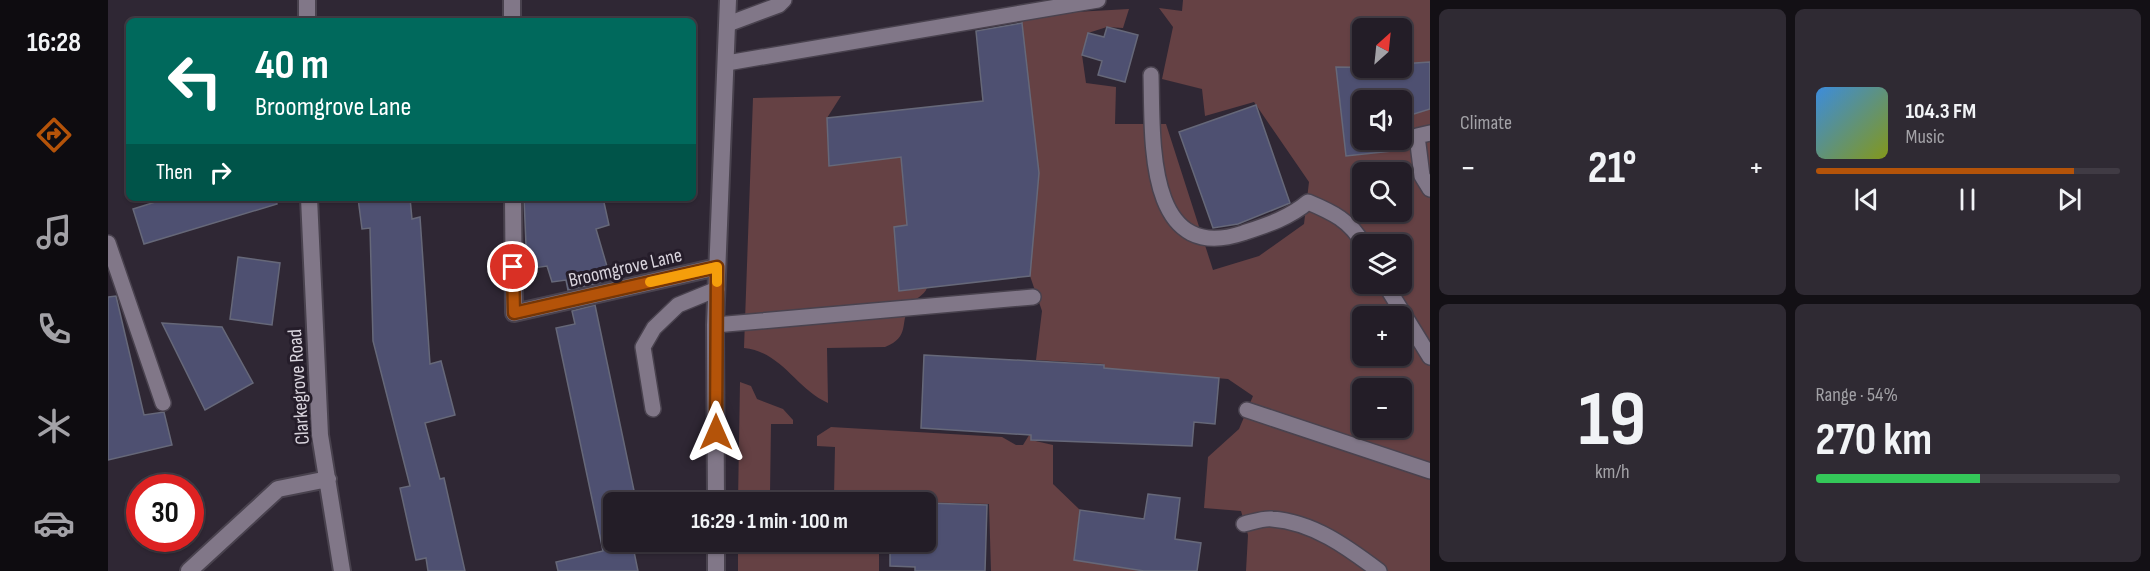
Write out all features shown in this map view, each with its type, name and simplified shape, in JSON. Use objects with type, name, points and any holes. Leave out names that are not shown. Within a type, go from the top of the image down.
[{"type":"street","points":[[307,0],[307,18]]},
{"type":"street","points":[[512,0],[512,18]]},
{"type":"street","points":[[716,492],[715,325],[728,0]]},
{"type":"street","name":"Clarkegrove Road","points":[[309,201],[320,435],[342,571]]},
{"type":"street","name":"Broomgrove Lane","points":[[513,201],[514,313],[717,267]]},
{"type":"street","points":[[189,571],[278,489],[328,479]]},
{"type":"street","points":[[716,552],[716,571]]},
{"type":"lane","points":[[728,24],[779,5],[784,0]]},
{"type":"lane","points":[[727,63],[1098,0]]},
{"type":"lane","points":[[1151,75],[1154,146],[1159,190],[1172,218],[1184,230],[1202,236],[1227,238],[1293,214],[1308,202],[1339,215],[1358,234]]},
{"type":"lane","points":[[1430,133],[1417,136],[1422,176],[1430,189]]},
{"type":"lane","points":[[108,243],[163,403]]},
{"type":"lane","points":[[653,409],[643,347],[654,328],[678,305],[717,289]]},
{"type":"lane","points":[[1391,294],[1430,357]]},
{"type":"lane","points":[[715,325],[1033,297]]},
{"type":"lane","points":[[1247,410],[1430,471]]},
{"type":"lane","points":[[1244,524],[1270,518],[1315,529],[1347,547],[1379,571]]},
{"type":"shaded area","points":[[1183,0],[1430,0],[1430,571],[1246,571],[1248,535],[1241,511],[1204,508],[1208,457],[1239,429],[1253,396],[1228,379],[1109,369],[1103,381],[1104,364],[1036,360],[1042,311],[1030,276],[1038,165],[1021,15],[1129,9],[1123,28],[1107,27],[1088,33],[1082,55],[1086,83],[1116,87],[1115,124],[1166,124],[1213,270],[1259,256],[1304,224],[1309,182],[1254,102],[1205,116],[1202,89],[1162,79],[1173,27],[1159,8],[1182,11]]},
{"type":"shaded area","points":[[841,96],[827,118],[829,165],[901,157],[907,225],[894,227],[899,291],[927,288],[910,305],[901,334],[893,343],[885,347],[827,348],[828,403],[817,397],[769,356],[744,348],[753,98]]},
{"type":"shaded area","points":[[740,382],[751,386],[757,399],[783,409],[793,420],[793,424],[771,424],[770,492],[738,492]]},
{"type":"shaded area","points":[[831,427],[1002,437],[1016,445],[1023,445],[1031,432],[1031,440],[1053,445],[1053,484],[1080,510],[1074,559],[1144,571],[991,571],[989,504],[936,503],[936,492],[834,492],[835,447],[817,446],[817,436]]},
{"type":"shaded area","points":[[738,552],[879,552],[879,571],[738,571]]},
{"type":"building","points":[[1022,23],[1039,173],[1030,276],[899,291],[894,227],[907,225],[901,157],[829,166],[827,118],[983,101],[976,31]]},
{"type":"building","points":[[1107,27],[1138,35],[1125,82],[1098,75],[1102,61],[1082,55],[1088,33],[1104,37]]},
{"type":"building","points":[[1430,62],[1430,109],[1412,115],[1412,90],[1352,90],[1352,150],[1401,150],[1346,156],[1336,67],[1352,67],[1352,78],[1412,78],[1412,63]]},
{"type":"building","points":[[1256,105],[1290,203],[1238,224],[1213,228],[1179,132]]},
{"type":"building","points":[[158,201],[276,201],[277,204],[144,244],[133,209]]},
{"type":"building","points":[[358,201],[410,201],[412,219],[420,217],[430,364],[441,361],[455,415],[425,423],[440,479],[444,478],[465,571],[428,571],[426,558],[416,560],[400,488],[410,486],[373,341],[370,228],[362,229]]},
{"type":"building","points":[[524,201],[604,201],[609,225],[596,229],[611,280],[568,290],[566,280],[552,282],[547,266],[527,269]]},
{"type":"building","points":[[238,257],[280,263],[272,325],[230,319]]},
{"type":"building","points":[[116,296],[144,415],[164,412],[172,445],[108,460],[108,297]]},
{"type":"building","points":[[595,305],[634,492],[603,492],[603,551],[556,328],[575,324],[572,311]]},
{"type":"building","points":[[162,323],[222,327],[253,383],[205,410]]},
{"type":"building","points":[[924,355],[1104,365],[1104,368],[1219,378],[1215,424],[1194,422],[1192,446],[1031,440],[1031,435],[921,428]]},
{"type":"building","points":[[1148,494],[1180,498],[1175,539],[1201,543],[1197,571],[1144,571],[1074,560],[1080,510],[1144,519]]},
{"type":"building","points":[[936,503],[987,505],[985,571],[915,571],[915,567],[890,566],[890,552],[936,552]]},
{"type":"building","points":[[603,551],[634,552],[638,571],[558,571],[556,562]]},
{"type":"slow traffic","points":[[650,282],[717,267],[717,282]]},
{"type":"route","points":[[513,267],[514,313],[717,267],[716,432]]}]
